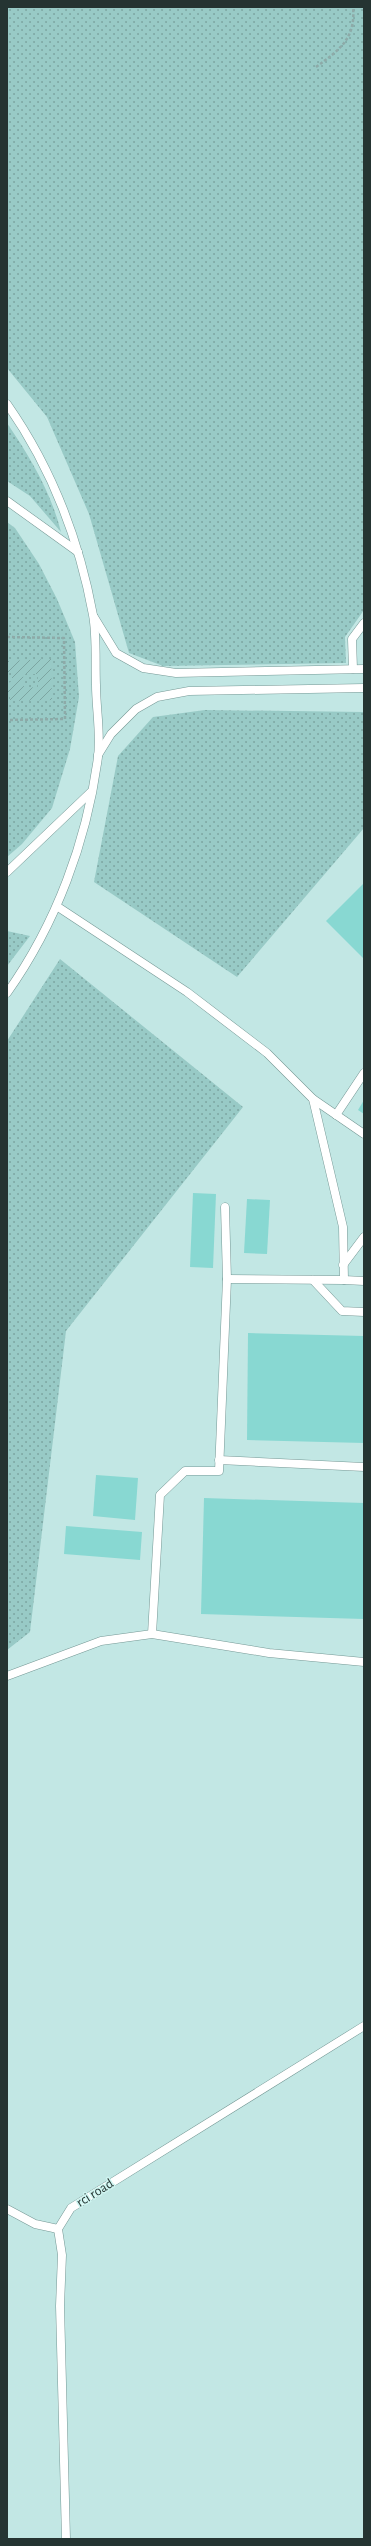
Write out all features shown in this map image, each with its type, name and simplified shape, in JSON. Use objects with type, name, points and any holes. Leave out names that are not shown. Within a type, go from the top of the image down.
[{"type":"lane","points":[[7,404],[26,432],[56,490],[78,552],[93,617],[98,756],[92,792],[76,854],[58,907],[23,971],[7,993]]},
{"type":"lane","points":[[7,501],[78,552]]},
{"type":"lane","points":[[93,617],[116,654],[143,668],[176,673],[364,669]]},
{"type":"lane","points":[[353,669],[352,639],[364,623]]},
{"type":"lane","points":[[98,756],[111,734],[136,709],[157,697],[189,691],[364,688]]},
{"type":"lane","points":[[7,872],[92,792]]},
{"type":"lane","points":[[58,907],[188,992],[267,1053],[313,1099],[364,1134]]},
{"type":"lane","points":[[336,1115],[364,1073]]},
{"type":"lane","points":[[313,1099],[343,1228],[344,1280]]},
{"type":"lane","points":[[152,1634],[160,1495],[185,1471],[219,1471],[227,1279],[225,1208]]},
{"type":"lane","points":[[343,1265],[364,1237]]},
{"type":"lane","points":[[227,1279],[364,1281]]},
{"type":"lane","points":[[313,1280],[342,1311],[364,1312]]},
{"type":"lane","points":[[219,1460],[364,1467]]},
{"type":"lane","points":[[7,1676],[101,1641],[152,1634],[269,1653],[364,1662]]},
{"type":"lane","name":"rci road","points":[[58,2229],[71,2208],[364,2026]]},
{"type":"lane","points":[[7,2209],[35,2224],[58,2229],[62,2255],[60,2306],[66,2539]]},
{"type":"path","points":[[316,67],[341,48],[352,27],[353,7]]},
{"type":"path","points":[[7,637],[64,638],[65,719],[7,720]]},
{"type":"shaded area","points":[[7,7],[364,7],[364,610],[345,637],[346,663],[163,666],[129,653],[89,514],[47,417],[7,368]]},
{"type":"shaded area","points":[[7,423],[24,449],[46,489],[61,532],[30,496],[7,481]]},
{"type":"shaded area","points":[[7,522],[15,528],[39,564],[57,599],[75,642],[79,697],[70,749],[52,808],[22,844],[7,857]]},
{"type":"shaded area","points":[[51,659],[52,700],[10,701],[10,693],[7,694],[7,684],[12,681],[12,672],[7,672],[7,661]],"holes":[[[23,674],[38,674],[38,687],[24,688]]]},
{"type":"shaded area","points":[[205,710],[364,712],[364,828],[237,977],[94,882],[118,756],[153,717]]},
{"type":"shaded area","points":[[7,931],[30,936],[7,966]]},
{"type":"shaded area","points":[[60,959],[243,1107],[66,1331],[30,1632],[7,1650],[7,1041]]},
{"type":"building","points":[[364,883],[364,959],[326,921]]},
{"type":"building","points":[[364,1100],[364,1114],[358,1110]]},
{"type":"building","points":[[193,1193],[216,1194],[213,1268],[190,1267]]},
{"type":"building","points":[[247,1199],[270,1200],[267,1254],[244,1253]]},
{"type":"building","points":[[248,1333],[364,1336],[364,1443],[247,1440]]},
{"type":"building","points":[[96,1475],[138,1478],[135,1520],[93,1516]]},
{"type":"building","points":[[204,1498],[364,1503],[364,1619],[201,1614]]},
{"type":"building","points":[[66,1526],[142,1532],[140,1560],[64,1554]]}]
